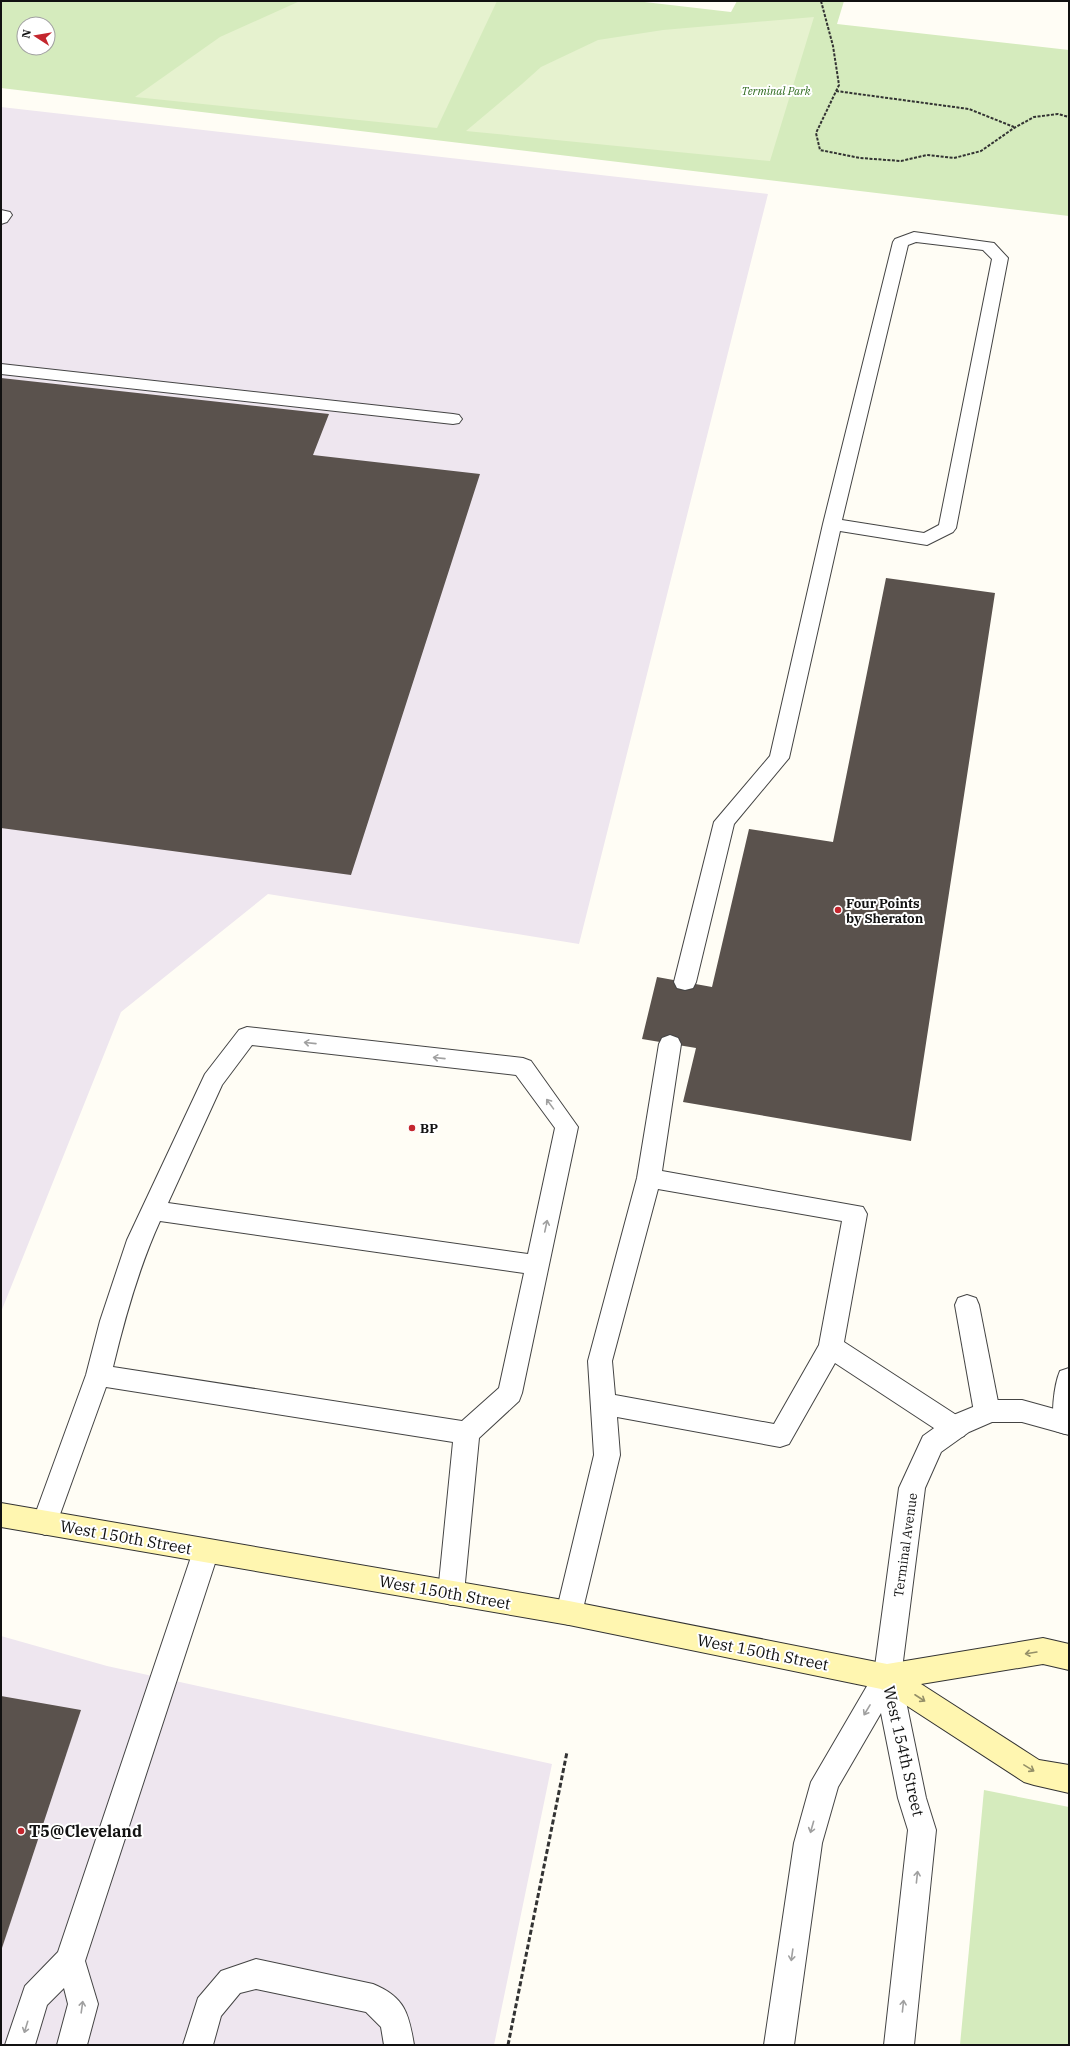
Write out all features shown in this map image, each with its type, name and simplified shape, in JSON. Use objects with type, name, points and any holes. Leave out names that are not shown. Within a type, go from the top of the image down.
[{"type":"main road","name":"West 150th Street","points":[[1,1515],[569,1613],[887,1677],[1043,1652],[1069,1657]]},
{"type":"main road","name":"West 150th Street","points":[[887,1677],[1034,1772],[1069,1779]]},
{"type":"street","points":[[1,215],[4,215],[1,219]]},
{"type":"street","points":[[685,982],[724,822],[779,758],[832,524],[901,242],[914,237],[988,246],[1000,258],[947,528],[928,539],[832,524]]},
{"type":"street","points":[[1,369],[453,419]]},
{"type":"street","points":[[45,1523],[98,1375],[114,1313],[139,1240],[213,1080],[246,1036],[523,1067],[567,1127],[510,1393],[467,1433],[451,1593]]},
{"type":"street","points":[[569,1613],[607,1456],[600,1361],[649,1178],[670,1044]]},
{"type":"street","points":[[603,1404],[780,1436],[831,1347],[856,1214],[649,1178]]},
{"type":"street","points":[[153,1210],[538,1265]]},
{"type":"street","points":[[967,1305],[987,1412]]},
{"type":"street","points":[[831,1347],[955,1428]]},
{"type":"street","points":[[98,1375],[467,1433]]},
{"type":"street","points":[[1067,1424],[1069,1379]]},
{"type":"street","name":"Terminal Avenue","points":[[887,1677],[912,1488],[932,1444],[955,1428],[990,1411],[1022,1411],[1067,1424]]},
{"type":"street","points":[[20,2045],[35,1996],[70,1962],[206,1551]]},
{"type":"street","name":"West 154th Street","points":[[779,2045],[808,1843],[825,1782],[887,1677]]},
{"type":"street","name":"West 154th Street","points":[[887,1677],[912,1798],[922,1830],[899,2045]]},
{"type":"street","points":[[70,1962],[83,2004],[72,2045]]},
{"type":"street","points":[[198,2045],[208,2008],[231,1981],[256,1974],[374,1999],[395,2019],[399,2045]]},
{"type":"path","points":[[821,1],[832,46],[839,85],[816,133],[820,150],[860,158],[901,161],[927,155],[954,158],[981,151],[1014,128],[1034,117],[1058,114],[1069,117]]},
{"type":"path","points":[[836,90],[968,109],[1014,128]]},
{"type":"path","points":[[508,2045],[567,1752]]},
{"type":"shaded area","points":[[1,107],[768,194],[579,944],[268,894],[121,1012],[1,1312]]},
{"type":"shaded area","name":"T5@Cleveland","points":[[1,1636],[107,1666],[552,1764],[494,2045],[1,2045]]},
{"type":"green space","name":"Terminal Park","points":[[1,1],[636,1],[731,12],[737,1],[844,1],[837,24],[1069,50],[1069,216],[1,88]]},
{"type":"green space","points":[[300,1],[497,1],[437,128],[135,97],[220,37]]},
{"type":"green space","points":[[814,17],[770,161],[466,131],[541,67],[598,40],[663,30]]},
{"type":"green space","points":[[984,1790],[1069,1807],[1069,2045],[960,2045]]},
{"type":"building","points":[[1,378],[329,414],[313,455],[480,474],[351,875],[1,828]]},
{"type":"building","name":"Four Points by Sheraton","points":[[886,578],[995,593],[911,1141],[683,1102],[696,1048],[642,1039],[657,977],[712,987],[749,829],[833,842]]},
{"type":"building","name":"T5@Cleveland","points":[[1,1696],[81,1710],[1,1951]]},
{"type":"place","name":"Four Points by Sheraton","points":[[838,910]]},
{"type":"place","name":"BP","points":[[412,1128]]},
{"type":"place","name":"T5@Cleveland","points":[[21,1831]]}]
